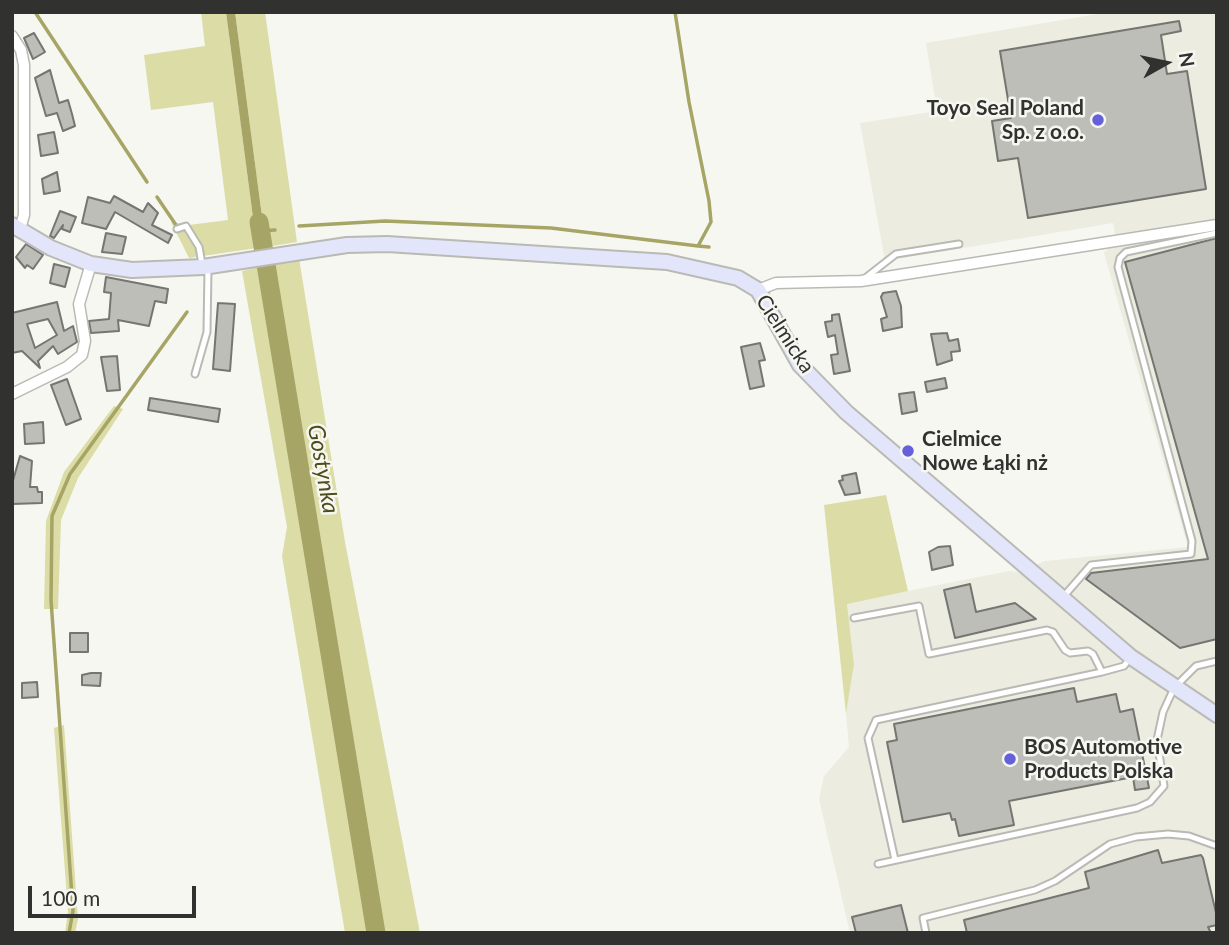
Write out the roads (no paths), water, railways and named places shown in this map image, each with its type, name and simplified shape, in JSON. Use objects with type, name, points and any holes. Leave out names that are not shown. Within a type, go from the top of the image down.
[{"type":"street","points":[[12,36],[21,50],[24,65],[24,202],[16,227]]},
{"type":"street","points":[[758,290],[776,283],[861,281],[1217,225]]},
{"type":"street","name":"Cielmicka","points":[[16,227],[51,248],[91,264],[155,270],[206,267],[347,245],[387,244],[667,262],[738,278],[758,290],[800,365],[846,412],[1131,657],[1217,715]]},
{"type":"street","points":[[12,394],[67,367],[82,355],[85,341],[79,300],[91,264]]},
{"type":"lane","points":[[177,229],[186,226],[199,247],[206,267],[210,303],[207,332],[195,374]]},
{"type":"lane","points":[[1062,598],[1091,565],[1191,554],[1192,541],[1118,267],[1120,258],[1126,251],[1217,233]]},
{"type":"lane","points":[[861,281],[896,254],[959,244]]},
{"type":"lane","points":[[854,618],[919,606],[929,654],[1047,630],[1053,632],[1065,650],[1088,651],[1093,654],[1102,672]]},
{"type":"lane","points":[[895,860],[868,738],[876,720],[1102,672],[1124,666],[1131,657]]},
{"type":"lane","points":[[878,864],[1150,803],[1164,786],[1157,740],[1158,724],[1174,688],[1196,667],[1216,661]]},
{"type":"lane","points":[[926,933],[923,918],[1035,890],[1055,881],[1110,844],[1136,837],[1168,834],[1189,836],[1217,845]]},
{"type":"waterway","points":[[35,12],[147,182]]},
{"type":"waterway","points":[[299,226],[385,221],[551,228],[698,246],[711,222],[709,201],[689,102],[675,12]]},
{"type":"waterway","points":[[157,197],[176,225]]},
{"type":"waterway","name":"Gostynka","points":[[259,222],[376,933]]},
{"type":"waterway","points":[[261,231],[275,230]]},
{"type":"waterway","points":[[698,246],[709,247]]},
{"type":"waterway","points":[[69,933],[73,911],[51,600],[52,516],[70,474],[187,312]]},
{"type":"place","name":"Toyo Seal Poland Sp. z o.o.","points":[[1098,120]]},
{"type":"place","name":"Cielmice Nowe Łąki nż","points":[[908,451]]},
{"type":"place","name":"BOS Automotive Products Polska","points":[[1010,759]]}]
